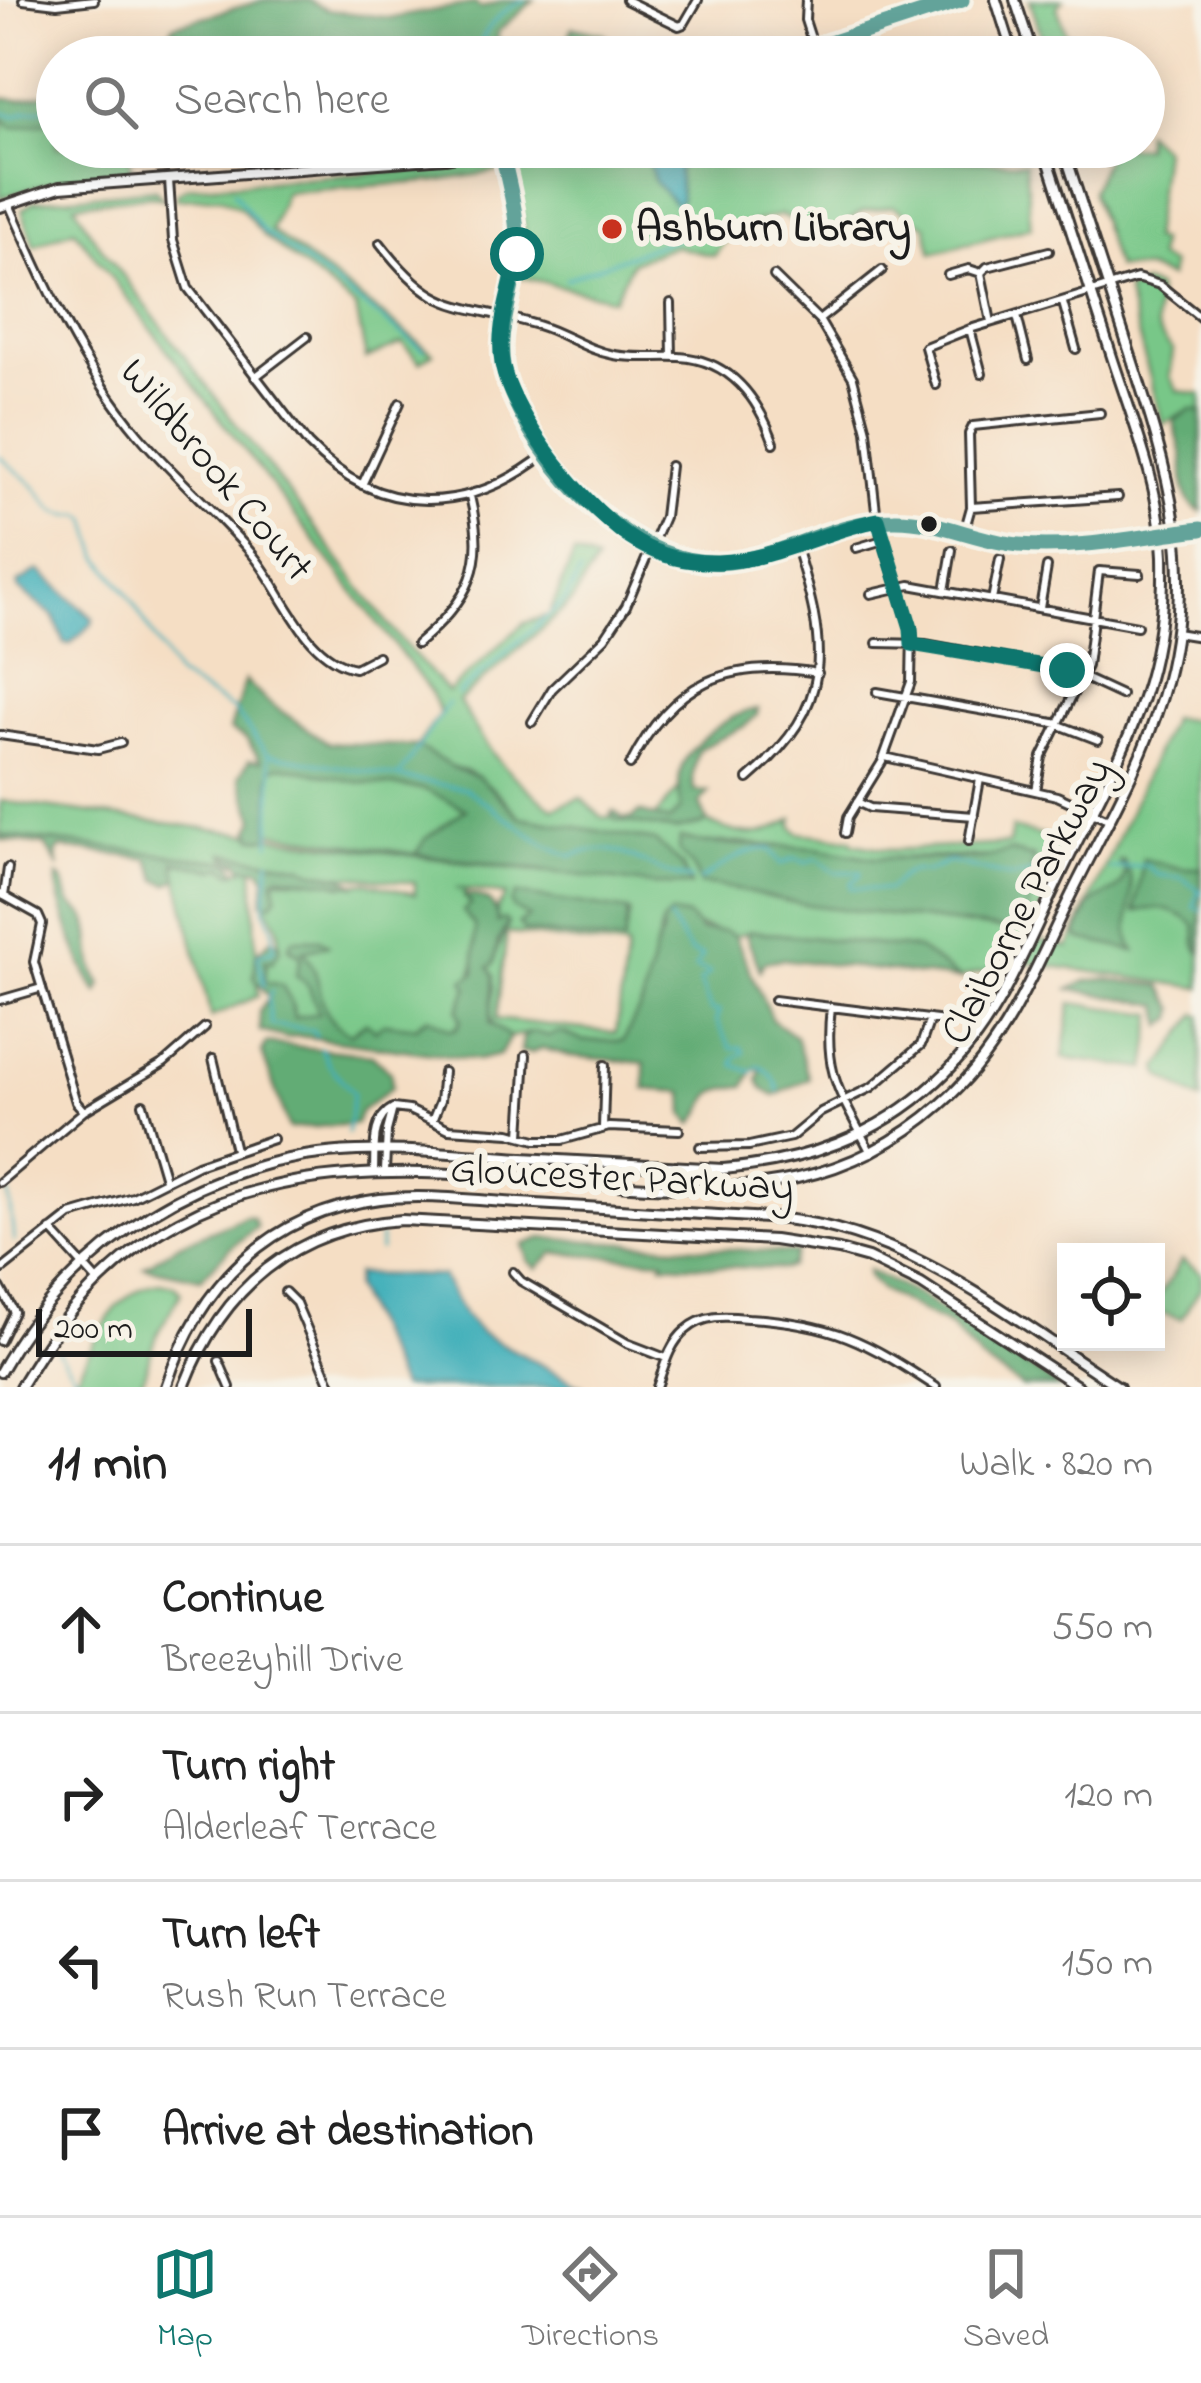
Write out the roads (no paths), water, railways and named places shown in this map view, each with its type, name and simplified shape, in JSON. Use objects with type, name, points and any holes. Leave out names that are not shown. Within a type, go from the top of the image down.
[{"type":"main road","points":[[853,36],[962,0]]},
{"type":"main road","points":[[996,0],[1007,36]]},
{"type":"main road","points":[[1015,0],[1027,36]]},
{"type":"main road","points":[[4,205],[60,187],[314,168]]},
{"type":"main road","name":"Claiborne Parkway","points":[[0,1372],[32,1324],[82,1265],[133,1226],[212,1182],[256,1166],[311,1155],[380,1151],[723,1168],[802,1156],[861,1134],[937,1081],[969,1046],[1004,993],[1136,718],[1154,658],[1162,603],[1161,533],[1146,460],[1051,168]]},
{"type":"main road","name":"Claiborne Parkway","points":[[20,1387],[50,1339],[98,1282],[148,1242],[219,1202],[293,1179],[380,1171],[739,1190],[812,1176],[871,1153],[944,1102],[991,1048],[1017,1006],[1151,730],[1176,633],[1179,531],[1168,470],[1070,168]]},
{"type":"main road","points":[[1161,533],[1201,529]]},
{"type":"main road","name":"Gloucester Parkway","points":[[166,1387],[194,1318],[212,1292],[251,1253],[326,1211],[403,1198],[784,1219],[845,1229],[923,1260],[1119,1387]]},
{"type":"main road","name":"Gloucester Parkway","points":[[184,1387],[219,1317],[263,1271],[341,1229],[402,1220],[774,1240],[839,1250],[868,1258],[921,1284],[1079,1387]]},
{"type":"street","points":[[22,0],[56,4],[94,0]]},
{"type":"street","points":[[626,0],[673,26],[685,24],[698,0]]},
{"type":"street","points":[[806,0],[810,36]]},
{"type":"street","points":[[507,168],[518,238],[502,318],[506,382],[520,413],[608,520],[651,550],[684,560],[718,562],[878,520],[914,520],[1019,545],[1161,533]]},
{"type":"street","points":[[169,179],[172,240],[181,273],[197,302],[320,457],[362,485],[397,498],[424,501],[470,496],[511,479],[549,451]]},
{"type":"street","name":"Wildbrook Court","points":[[4,205],[67,328],[140,436],[257,560],[318,649],[335,662],[355,668],[378,656]]},
{"type":"street","points":[[380,243],[403,273],[433,296],[464,310],[542,327],[608,354],[704,362],[737,380],[763,413],[774,443]]},
{"type":"street","points":[[982,273],[987,267],[1048,251]]},
{"type":"street","points":[[948,275],[969,269],[982,273]]},
{"type":"street","points":[[819,320],[881,270]]},
{"type":"street","points":[[982,273],[992,323]]},
{"type":"street","points":[[774,276],[819,320],[844,358],[860,399],[878,520],[912,644],[907,696],[885,757],[848,817],[845,833]]},
{"type":"street","points":[[936,385],[926,347],[1137,278],[1150,279],[1201,318]]},
{"type":"street","points":[[671,303],[672,357]]},
{"type":"street","points":[[1063,303],[1076,349]]},
{"type":"street","points":[[1017,316],[1028,360]]},
{"type":"street","points":[[970,329],[982,374]]},
{"type":"street","points":[[255,377],[307,337]]},
{"type":"street","points":[[362,485],[400,403]]},
{"type":"street","points":[[964,532],[970,507],[969,434],[973,426],[1100,412]]},
{"type":"street","points":[[532,722],[562,677],[614,626],[667,509],[670,466]]},
{"type":"street","points":[[417,644],[452,612],[475,570],[478,538],[470,496]]},
{"type":"street","points":[[970,507],[1118,497]]},
{"type":"street","points":[[856,548],[883,540]]},
{"type":"street","points":[[748,779],[793,734],[818,673],[818,619],[795,544]]},
{"type":"street","points":[[945,592],[952,550]]},
{"type":"street","points":[[992,600],[1000,559]]},
{"type":"street","points":[[1040,608],[1047,567]]},
{"type":"street","points":[[1036,791],[1042,758],[1088,666],[1099,571],[1140,574]]},
{"type":"street","points":[[871,594],[898,587],[945,592],[1137,626]]},
{"type":"street","points":[[1176,633],[1201,637]]},
{"type":"street","points":[[877,643],[912,644],[1067,670],[1121,695]]},
{"type":"street","points":[[630,765],[647,733],[668,708],[709,680],[753,668],[818,673]]},
{"type":"street","points":[[878,692],[1058,724],[1098,740]]},
{"type":"street","points":[[0,735],[98,749],[121,743]]},
{"type":"street","points":[[885,757],[1036,791],[1108,819]]},
{"type":"street","points":[[969,841],[980,778]]},
{"type":"street","points":[[857,802],[870,808],[974,816]]},
{"type":"street","points":[[8,868],[2,895],[38,915],[42,924],[34,962],[76,1102],[84,1112]]},
{"type":"street","points":[[0,1000],[42,988]]},
{"type":"street","points":[[774,1000],[945,1022]]},
{"type":"street","points":[[832,1006],[828,1063],[871,1153]]},
{"type":"street","points":[[700,1147],[780,1142],[843,1100],[872,1088],[926,1038],[930,1019]]},
{"type":"street","points":[[0,1181],[84,1112],[164,1063],[205,1027]]},
{"type":"street","points":[[521,1136],[526,1055]]},
{"type":"street","points":[[213,1058],[236,1150]]},
{"type":"street","points":[[603,1129],[605,1065]]},
{"type":"street","points":[[432,1121],[440,1102],[443,1072]]},
{"type":"street","points":[[143,1104],[165,1179]]},
{"type":"street","points":[[380,1171],[380,1151],[393,1108],[449,1129],[562,1140],[603,1129],[679,1130]]},
{"type":"street","points":[[0,1271],[71,1215],[133,1197],[165,1179],[273,1139]]},
{"type":"street","points":[[51,1230],[98,1282]]},
{"type":"street","points":[[513,1272],[627,1342],[667,1359]]},
{"type":"street","points":[[0,1287],[14,1312],[0,1341]]},
{"type":"street","points":[[285,1292],[296,1303],[332,1387]]},
{"type":"street","points":[[657,1387],[684,1331],[710,1317],[795,1321],[856,1338],[936,1387]]},
{"type":"street","points":[[219,1361],[230,1387]]},
{"type":"water","points":[[650,168],[680,168],[681,199],[675,204],[655,182]]},
{"type":"water","points":[[39,570],[93,618],[70,644],[65,644],[54,617],[19,589],[17,584]]},
{"type":"water","points":[[356,1274],[442,1276],[464,1315],[481,1333],[584,1387],[400,1387],[354,1288]]},
{"type":"waterway","points":[[484,36],[509,8],[525,0]]},
{"type":"waterway","points":[[0,111],[15,116],[36,110]]},
{"type":"waterway","points":[[234,192],[263,231],[424,350]]},
{"type":"waterway","points":[[566,279],[689,233],[691,222],[675,204]]},
{"type":"waterway","points":[[0,457],[56,511],[88,519],[99,556],[177,676],[234,710],[267,754],[466,789],[544,844],[571,856],[620,852],[691,879]]},
{"type":"waterway","points":[[458,694],[565,601],[580,573]]},
{"type":"waterway","points":[[399,776],[448,703]]},
{"type":"waterway","points":[[268,757],[272,773],[270,844]]},
{"type":"waterway","points":[[700,880],[742,855],[770,849],[781,864],[795,858],[806,863],[817,858],[835,872],[861,872],[851,888],[888,890],[908,872],[926,872],[949,862],[1011,877],[1046,870]]},
{"type":"waterway","points":[[264,986],[258,954],[274,950],[273,928],[264,909],[270,860]]},
{"type":"waterway","points":[[1109,869],[1146,865],[1158,875],[1182,878],[1201,892]]},
{"type":"waterway","points":[[1199,890],[1194,907],[1201,910]]},
{"type":"waterway","points":[[669,919],[690,952],[702,956],[695,968],[710,973],[700,982],[711,1011],[719,1011],[716,1020],[731,1048],[741,1047],[744,1053],[735,1057],[734,1065],[752,1072],[762,1068],[779,1092]]},
{"type":"waterway","points":[[272,991],[268,998],[271,1025],[313,1030],[316,1036]]},
{"type":"waterway","points":[[321,1048],[353,1093],[347,1133]]},
{"type":"waterway","points":[[8,1190],[14,1241]]},
{"type":"waterway","points":[[380,1236],[380,1250]]},
{"type":"waterway","points":[[57,1350],[76,1377]]},
{"type":"place","name":"Ashburn Library","points":[[612,229]]}]
